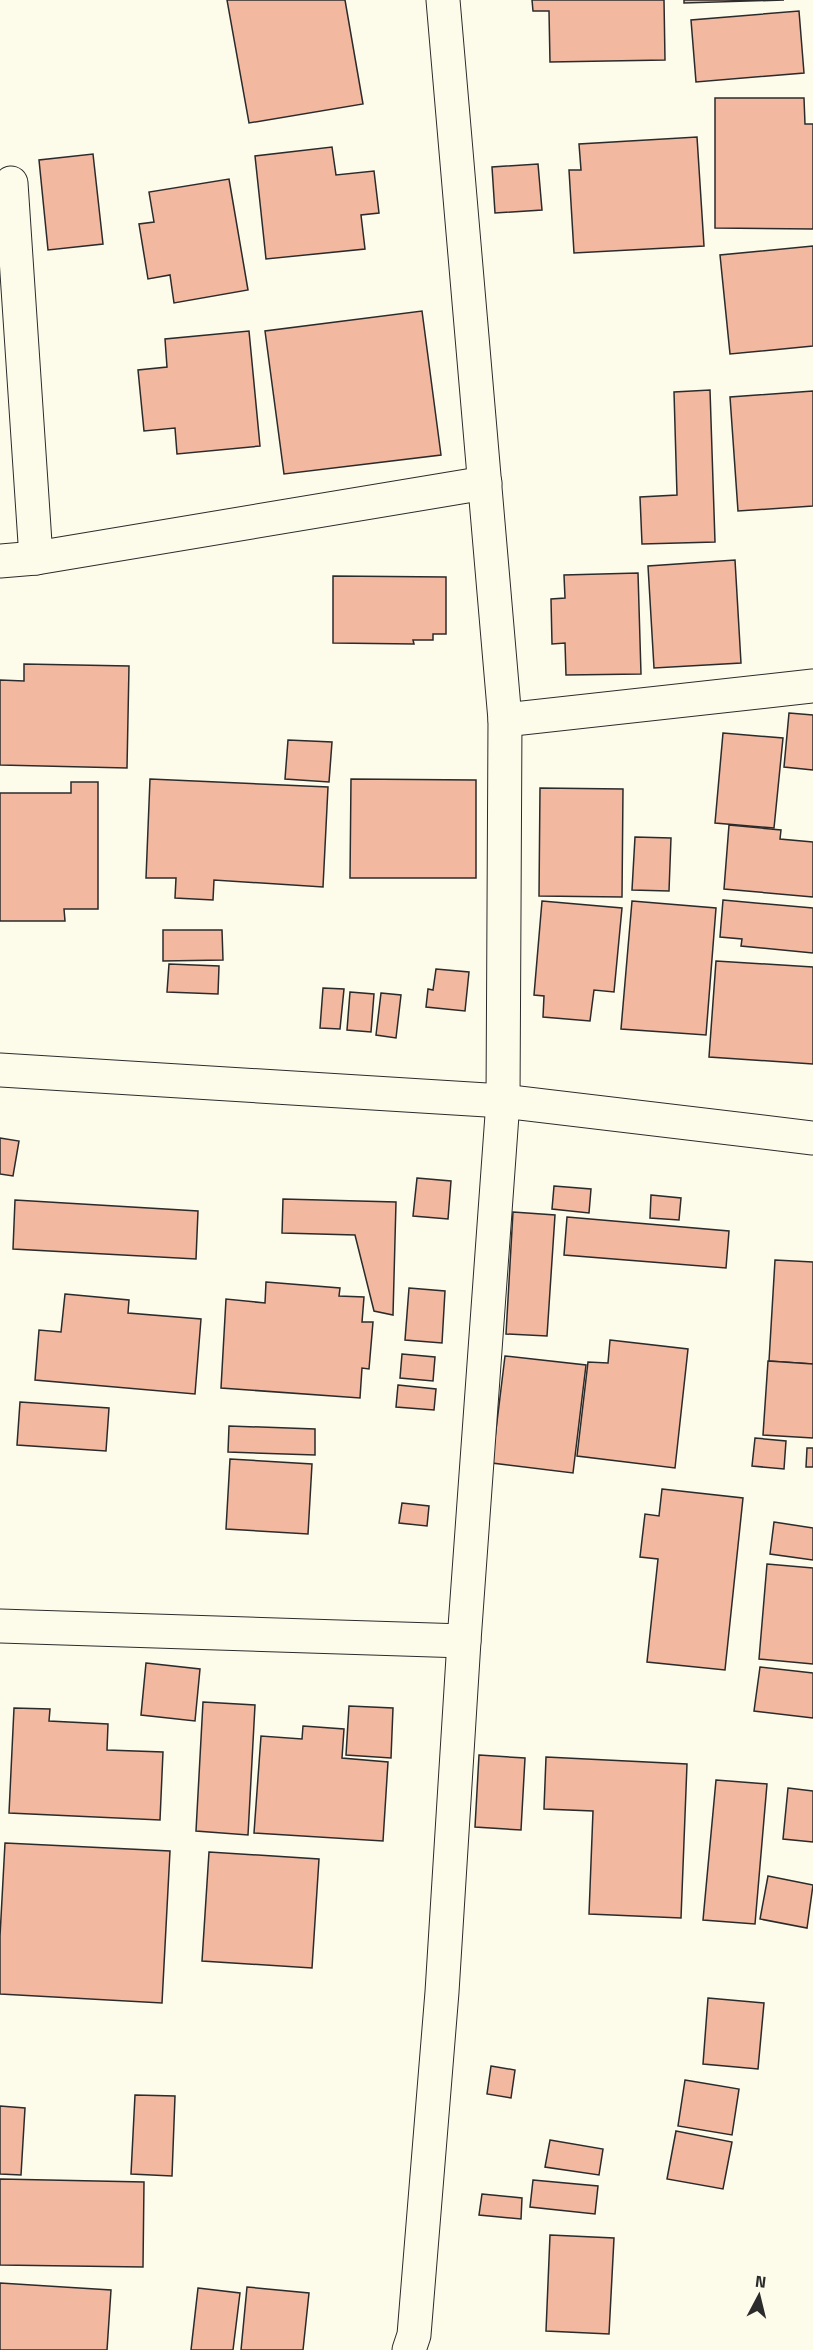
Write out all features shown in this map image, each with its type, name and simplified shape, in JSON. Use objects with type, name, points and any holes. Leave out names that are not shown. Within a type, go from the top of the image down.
[{"type":"street","points":[[409,2350],[414,2335],[442,1992],[464,1641],[503,1101],[505,720],[443,0]]},
{"type":"street","points":[[11,183],[36,558]]},
{"type":"street","points":[[0,561],[36,558],[485,483]]},
{"type":"street","points":[[505,720],[813,686]]},
{"type":"street","points":[[0,1070],[503,1101],[813,1138]]},
{"type":"street","points":[[0,1626],[464,1641]]},
{"type":"building","points":[[227,0],[345,0],[363,104],[249,123]]},
{"type":"building","points":[[532,0],[664,0],[665,60],[550,62],[549,11],[533,11]]},
{"type":"building","points":[[684,0],[784,0],[684,3]]},
{"type":"building","points":[[799,11],[804,73],[696,82],[691,20]]},
{"type":"building","points":[[715,98],[804,98],[805,124],[813,124],[813,229],[715,228]]},
{"type":"building","points":[[697,137],[704,246],[574,253],[569,170],[581,170],[579,144]]},
{"type":"building","points":[[332,147],[336,175],[374,171],[379,213],[361,215],[365,249],[266,259],[255,156]]},
{"type":"building","points":[[93,154],[103,244],[48,250],[39,160]]},
{"type":"building","points":[[538,164],[542,210],[495,213],[492,167]]},
{"type":"building","points":[[229,179],[248,290],[174,303],[170,275],[148,279],[139,224],[154,222],[149,192]]},
{"type":"building","points":[[813,246],[813,346],[730,354],[720,255]]},
{"type":"building","points":[[422,311],[441,455],[284,474],[265,331]]},
{"type":"building","points":[[249,331],[260,446],[177,454],[175,428],[144,431],[138,370],[167,367],[165,339]]},
{"type":"building","points":[[710,390],[715,542],[642,544],[640,497],[677,495],[674,392]]},
{"type":"building","points":[[813,391],[813,506],[738,511],[730,397]]},
{"type":"building","points":[[735,560],[741,663],[654,668],[648,566]]},
{"type":"building","points":[[638,573],[641,674],[566,675],[565,643],[552,644],[551,599],[565,598],[564,575]]},
{"type":"building","points":[[333,576],[446,577],[446,634],[433,634],[433,640],[413,640],[414,644],[333,643]]},
{"type":"building","points":[[24,664],[129,666],[127,768],[0,765],[0,680],[24,681]]},
{"type":"building","points":[[789,713],[813,715],[813,770],[784,767]]},
{"type":"building","points":[[723,733],[783,738],[774,828],[715,823]]},
{"type":"building","points":[[288,740],[332,742],[329,782],[285,779]]},
{"type":"building","points":[[150,779],[328,787],[323,887],[214,880],[213,900],[175,898],[176,878],[146,878]]},
{"type":"building","points":[[351,779],[476,780],[476,878],[350,878]]},
{"type":"building","points":[[71,782],[98,782],[98,909],[64,909],[65,921],[0,921],[0,793],[71,793]]},
{"type":"building","points":[[540,788],[623,789],[622,897],[539,896]]},
{"type":"building","points":[[729,825],[781,830],[780,839],[813,842],[813,897],[724,889]]},
{"type":"building","points":[[635,837],[671,838],[669,891],[632,890]]},
{"type":"building","points":[[723,900],[813,908],[813,953],[741,946],[742,939],[720,937]]},
{"type":"building","points":[[542,901],[622,908],[614,992],[594,990],[590,1021],[543,1017],[544,996],[534,995]]},
{"type":"building","points":[[632,901],[716,908],[706,1035],[621,1029]]},
{"type":"building","points":[[163,930],[222,930],[223,960],[163,961]]},
{"type":"building","points":[[716,961],[813,967],[813,1064],[709,1057]]},
{"type":"building","points":[[169,964],[219,966],[218,994],[167,992]]},
{"type":"building","points":[[436,969],[469,972],[465,1011],[426,1007],[428,989],[433,990]]},
{"type":"building","points":[[323,988],[344,989],[340,1029],[320,1028]]},
{"type":"building","points":[[350,992],[374,994],[371,1032],[347,1030]]},
{"type":"building","points":[[381,993],[401,995],[396,1038],[376,1035]]},
{"type":"building","points":[[0,1138],[19,1141],[13,1176],[0,1174]]},
{"type":"building","points":[[417,1178],[451,1181],[448,1219],[413,1216]]},
{"type":"building","points":[[554,1186],[591,1189],[589,1213],[552,1209]]},
{"type":"building","points":[[651,1195],[681,1198],[679,1220],[650,1218]]},
{"type":"building","points":[[283,1199],[396,1202],[393,1315],[374,1311],[355,1235],[282,1233]]},
{"type":"building","points":[[15,1200],[198,1211],[196,1259],[13,1249]]},
{"type":"building","points":[[513,1212],[555,1215],[547,1336],[506,1334]]},
{"type":"building","points":[[567,1217],[729,1231],[726,1268],[564,1255]]},
{"type":"building","points":[[775,1260],[813,1262],[813,1364],[769,1361]]},
{"type":"building","points":[[266,1282],[340,1288],[339,1296],[364,1297],[362,1322],[373,1322],[369,1369],[362,1368],[360,1398],[221,1388],[226,1299],[265,1303]]},
{"type":"building","points":[[409,1288],[445,1291],[442,1343],[405,1340]]},
{"type":"building","points":[[65,1294],[129,1300],[128,1313],[201,1319],[195,1394],[35,1380],[39,1330],[61,1332]]},
{"type":"building","points":[[610,1340],[688,1349],[675,1468],[577,1456],[588,1362],[608,1363]]},
{"type":"building","points":[[402,1354],[435,1357],[433,1381],[400,1378]]},
{"type":"building","points":[[505,1356],[586,1365],[573,1473],[492,1463]]},
{"type":"building","points":[[768,1361],[813,1364],[813,1438],[763,1435]]},
{"type":"building","points":[[398,1385],[436,1389],[434,1410],[396,1407]]},
{"type":"building","points":[[20,1402],[109,1408],[106,1451],[17,1445]]},
{"type":"building","points":[[229,1426],[315,1429],[315,1455],[228,1452]]},
{"type":"building","points":[[755,1438],[786,1441],[784,1469],[752,1466]]},
{"type":"building","points":[[807,1448],[813,1448],[813,1467],[806,1467]]},
{"type":"building","points":[[230,1459],[312,1464],[308,1534],[226,1529]]},
{"type":"building","points":[[662,1489],[743,1498],[725,1670],[647,1662],[658,1559],[640,1557],[645,1514],[659,1516]]},
{"type":"building","points":[[402,1503],[429,1506],[427,1526],[399,1523]]},
{"type":"building","points":[[774,1522],[813,1528],[813,1560],[770,1554]]},
{"type":"building","points":[[767,1564],[813,1568],[813,1664],[759,1659]]},
{"type":"building","points":[[146,1663],[200,1669],[195,1721],[141,1715]]},
{"type":"building","points":[[760,1667],[813,1673],[813,1718],[754,1711]]},
{"type":"building","points":[[203,1702],[255,1705],[248,1835],[196,1831]]},
{"type":"building","points":[[349,1706],[393,1708],[391,1758],[346,1755]]},
{"type":"building","points":[[14,1708],[50,1709],[49,1721],[108,1724],[107,1750],[163,1752],[160,1820],[9,1813]]},
{"type":"building","points":[[303,1726],[344,1729],[342,1758],[388,1762],[383,1841],[254,1833],[261,1736],[302,1739]]},
{"type":"building","points":[[479,1755],[525,1758],[521,1830],[475,1827]]},
{"type":"building","points":[[546,1757],[687,1764],[681,1918],[589,1914],[593,1811],[544,1809]]},
{"type":"building","points":[[716,1780],[767,1784],[755,1924],[703,1920]]},
{"type":"building","points":[[788,1788],[813,1791],[813,1842],[783,1839]]},
{"type":"building","points":[[5,1843],[170,1851],[162,2003],[0,1994],[0,1936]]},
{"type":"building","points":[[209,1852],[319,1859],[312,1968],[202,1961]]},
{"type":"building","points":[[768,1876],[813,1885],[807,1928],[760,1919]]},
{"type":"building","points":[[708,1998],[764,2003],[758,2069],[703,2064]]},
{"type":"building","points":[[491,2066],[515,2070],[511,2098],[487,2094]]},
{"type":"building","points":[[685,2080],[739,2089],[732,2135],[678,2126]]},
{"type":"building","points":[[135,2095],[175,2096],[172,2176],[131,2174]]},
{"type":"building","points":[[0,2106],[25,2108],[21,2175],[0,2174]]},
{"type":"building","points":[[676,2131],[732,2142],[723,2189],[667,2179]]},
{"type":"building","points":[[550,2140],[603,2149],[599,2175],[545,2167]]},
{"type":"building","points":[[0,2179],[144,2182],[143,2267],[0,2265]]},
{"type":"building","points":[[533,2180],[598,2186],[595,2214],[530,2207]]},
{"type":"building","points":[[482,2194],[522,2198],[521,2219],[479,2215]]},
{"type":"building","points":[[550,2235],[614,2238],[609,2334],[546,2331]]},
{"type":"building","points":[[0,2283],[111,2290],[107,2350],[0,2350]]},
{"type":"building","points":[[247,2287],[309,2293],[303,2350],[241,2350]]},
{"type":"building","points":[[198,2288],[240,2293],[233,2350],[191,2350]]}]
